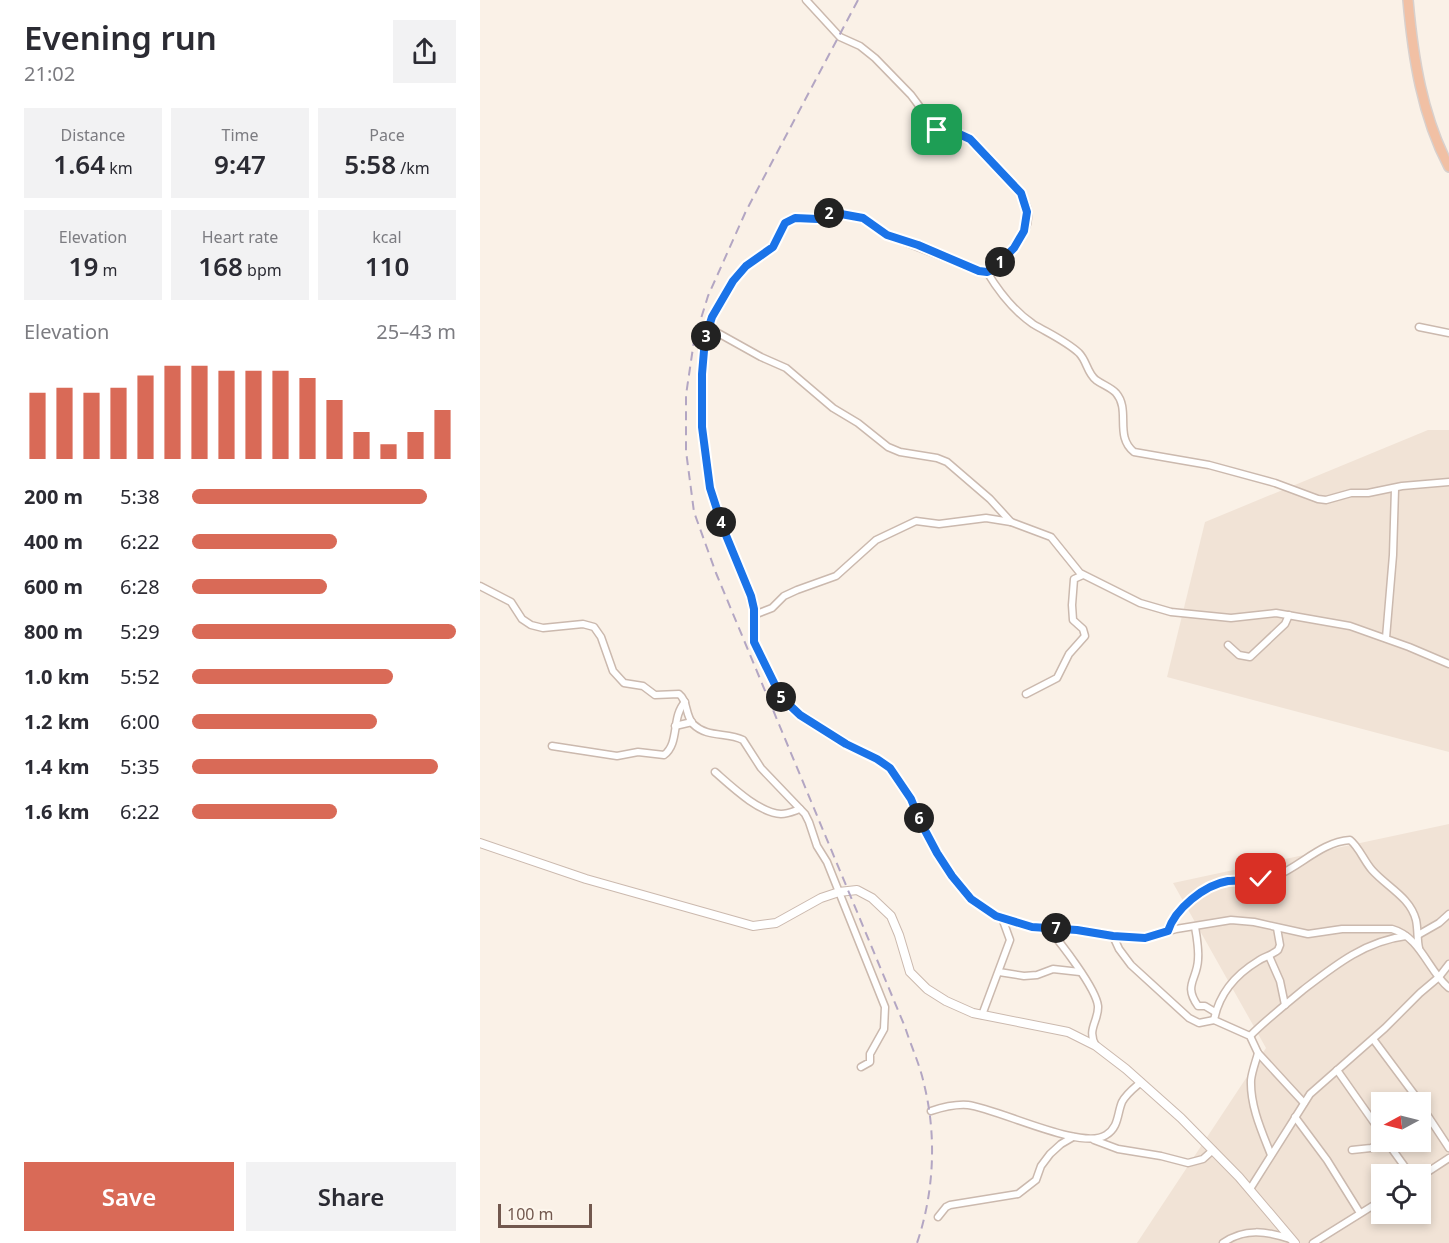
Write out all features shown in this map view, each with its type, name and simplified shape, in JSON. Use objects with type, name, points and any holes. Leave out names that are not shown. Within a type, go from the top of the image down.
[{"type":"highway","points":[[1408,0],[1421,93],[1449,167]]},
{"type":"street","points":[[806,0],[840,37],[860,46],[875,58],[911,95],[937,130],[959,134],[970,139],[1021,193],[1027,212],[1024,231],[1006,256],[987,272],[979,271],[918,245],[887,235],[860,217],[830,212],[816,219],[795,218],[782,226],[773,247],[738,274],[720,301],[709,328],[702,361],[704,444],[710,488],[727,538],[751,596],[756,650],[781,697],[800,715],[890,768],[906,790],[929,840],[952,876],[971,899],[1002,918],[1032,927],[1145,938],[1168,931],[1231,920],[1254,922],[1308,934],[1335,929],[1381,928],[1399,931],[1406,936],[1449,988]]},
{"type":"street","points":[[987,272],[1016,310],[1031,323],[1077,351],[1086,362],[1092,376],[1114,391],[1121,402],[1125,440],[1134,452],[1209,465],[1275,483],[1318,499],[1329,500],[1351,493],[1368,493],[1449,482]]},
{"type":"street","points":[[1419,327],[1449,333]]},
{"type":"street","points":[[709,328],[786,368],[833,408],[858,423],[888,447],[900,452],[937,458],[947,462],[1011,522]]},
{"type":"street","points":[[1386,638],[1393,555],[1395,489]]},
{"type":"street","points":[[754,615],[772,608],[784,596],[836,576],[876,540],[916,521],[939,524],[986,518],[1011,522],[1051,537],[1083,575],[1160,610],[1231,618],[1270,613],[1350,626],[1449,664]]},
{"type":"street","points":[[1026,694],[1057,678],[1069,654],[1085,636],[1083,629],[1073,620],[1072,605],[1074,579],[1083,575]]},
{"type":"street","points":[[480,586],[511,602],[522,619],[531,625],[543,628],[583,624],[594,627],[599,633],[613,671],[624,683],[643,686],[655,695],[679,694],[684,698],[692,722],[711,734],[743,740],[761,768],[800,809],[809,822],[815,841],[827,862],[886,1010],[884,1029],[870,1054],[870,1062],[861,1066]]},
{"type":"street","points":[[1228,645],[1239,655],[1251,657],[1285,624],[1289,615]]},
{"type":"street","points":[[552,746],[617,756],[638,753],[664,755],[670,748],[678,711],[685,702]]},
{"type":"street","points":[[675,726],[692,722]]},
{"type":"street","points":[[715,772],[742,794],[771,812],[781,814],[800,809]]},
{"type":"street","points":[[1168,931],[1175,916],[1189,902],[1220,884],[1275,877],[1325,848],[1350,840],[1377,875],[1410,906],[1416,918],[1419,949]]},
{"type":"street","points":[[480,843],[586,879],[753,926],[776,923],[821,898],[839,892],[848,890],[861,892],[879,904],[895,925],[910,972],[927,989],[946,1001],[982,1015],[1068,1032],[1096,1046],[1141,1082],[1213,1150],[1250,1189],[1293,1241]]},
{"type":"street","points":[[1418,935],[1439,923],[1449,914]]},
{"type":"street","points":[[982,1015],[1010,940],[1002,918]]},
{"type":"street","points":[[1047,927],[1095,994],[1098,1005],[1091,1036],[1096,1046]]},
{"type":"street","points":[[1195,927],[1198,960],[1190,984],[1191,993],[1198,1005],[1215,1012]]},
{"type":"street","points":[[1214,1020],[1215,1012],[1232,980],[1278,950],[1280,945],[1277,928]]},
{"type":"street","points":[[1113,936],[1131,965],[1180,1011],[1196,1022],[1214,1020],[1250,1036],[1258,1053],[1304,1103]]},
{"type":"street","points":[[1250,1036],[1339,962],[1379,942],[1406,936]]},
{"type":"street","points":[[1269,956],[1280,981],[1285,1005]]},
{"type":"street","points":[[1250,1189],[1310,1094],[1373,1039],[1439,977],[1449,964]]},
{"type":"street","points":[[999,972],[1024,976],[1037,975],[1053,969],[1080,972]]},
{"type":"street","points":[[1373,1039],[1412,1092]]},
{"type":"street","points":[[1258,1053],[1251,1079],[1252,1096],[1271,1155]]},
{"type":"street","points":[[1337,1070],[1371,1118]]},
{"type":"street","points":[[1093,1140],[1111,1131],[1117,1123],[1123,1101],[1141,1082]]},
{"type":"street","points":[[932,1111],[968,1105],[1118,1149],[1188,1163],[1203,1160],[1213,1150]]},
{"type":"street","points":[[1295,1117],[1327,1160],[1360,1213]]},
{"type":"street","points":[[1431,1120],[1449,1148]]},
{"type":"street","points":[[938,1217],[950,1205],[1018,1194],[1036,1180],[1041,1166],[1050,1154],[1061,1144],[1074,1137]]},
{"type":"street","points":[[1352,1150],[1371,1148]]},
{"type":"street","points":[[1393,1152],[1402,1164]]},
{"type":"street","points":[[1431,1170],[1449,1158]]},
{"type":"street","points":[[1314,1243],[1371,1206]]},
{"type":"street","points":[[1223,1243],[1238,1234],[1250,1232],[1271,1234],[1293,1241]]},
{"type":"shaded area","points":[[1428,430],[1449,430],[1449,752],[1167,677],[1205,522]]},
{"type":"shaded area","points":[[1449,824],[1449,1243],[1137,1243],[1266,1048],[1173,883]]},
{"type":"railway","points":[[858,0],[746,211],[708,296],[694,341],[686,395],[686,451],[694,512],[716,573],[905,1027],[922,1077],[931,1124],[932,1164],[927,1204],[917,1243]]},
{"type":"route","points":[[937,130],[959,134],[970,139],[1024,198],[1027,225],[1014,248],[992,270],[979,271],[918,245],[887,235],[860,217],[830,212],[816,219],[795,218],[785,223],[776,244],[738,274],[712,317],[705,339],[702,374],[704,444],[710,488],[730,547],[751,596],[756,650],[781,697],[795,711],[853,748],[890,768],[906,790],[929,840],[952,876],[971,899],[996,916],[1032,927],[1145,938],[1168,931],[1175,916],[1189,902],[1220,884],[1228,881],[1261,879]]}]
